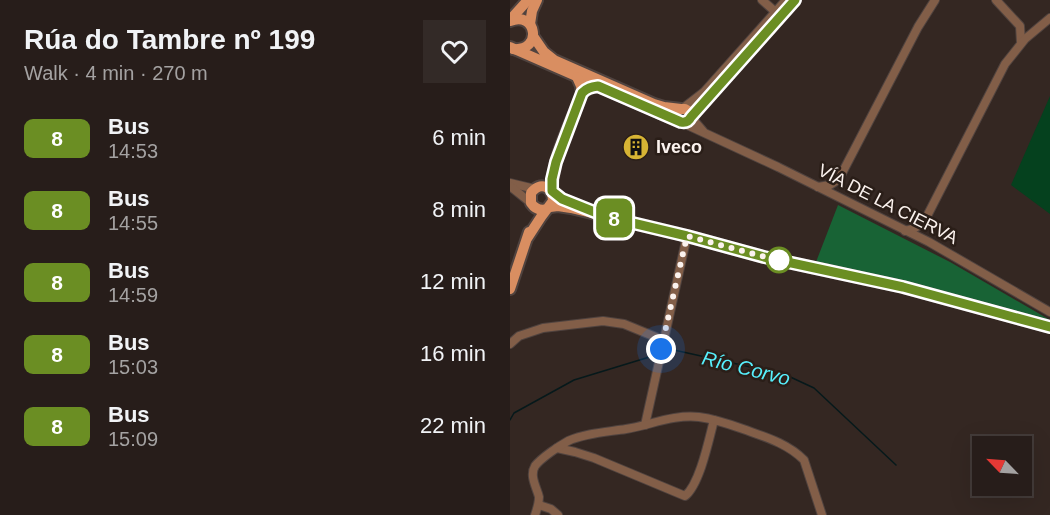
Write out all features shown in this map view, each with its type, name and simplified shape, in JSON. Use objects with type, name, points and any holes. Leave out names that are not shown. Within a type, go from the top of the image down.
[{"type":"main road","points":[[510,20],[528,0]]},
{"type":"main road","points":[[537,0],[530,24],[533,36],[544,52],[554,60],[654,104],[681,109],[677,115],[685,120]]},
{"type":"main road","points":[[510,20],[517,18],[530,24]]},
{"type":"main road","points":[[511,48],[526,47],[533,36]]},
{"type":"main road","name":"VÍA DE LA CIERVA","points":[[511,48],[598,86],[685,120]]},
{"type":"main road","points":[[528,237],[553,201],[552,179],[556,162],[582,93],[577,77]]},
{"type":"main road","points":[[582,93],[598,86]]},
{"type":"main road","points":[[510,289],[528,237],[533,214],[531,194],[556,162]]},
{"type":"main road","points":[[537,188],[547,188],[562,199],[602,215]]},
{"type":"main road","points":[[532,204],[540,210],[565,207],[602,215],[764,257],[903,287],[1050,327]]},
{"type":"street","points":[[762,0],[778,14]]},
{"type":"street","points":[[685,120],[778,14],[786,0]]},
{"type":"street","points":[[681,109],[704,92],[778,14],[795,0]]},
{"type":"street","points":[[832,194],[918,27],[935,0]]},
{"type":"street","points":[[996,0],[1028,35]]},
{"type":"street","points":[[917,236],[1005,64],[1028,35],[1050,18]]},
{"type":"street","points":[[1021,28],[1038,26]]},
{"type":"street","points":[[1021,28],[1021,43]]},
{"type":"street","name":"VÍA DE LA CIERVA","points":[[685,120],[707,134],[927,241],[1050,312]]},
{"type":"street","points":[[819,187],[838,182]]},
{"type":"street","points":[[838,182],[845,200]]},
{"type":"street","points":[[510,185],[537,188]]},
{"type":"street","points":[[510,185],[532,204]]},
{"type":"street","points":[[905,231],[923,224]]},
{"type":"street","points":[[923,224],[927,241]]},
{"type":"street","points":[[645,425],[687,236]]},
{"type":"street","points":[[510,344],[519,336],[543,328],[603,321],[624,324],[663,340]]},
{"type":"street","points":[[535,515],[539,505],[533,472],[536,465],[556,448],[569,441],[604,431],[696,416],[778,442],[798,455],[804,460],[822,515]]},
{"type":"street","points":[[556,448],[594,458],[685,496],[691,490],[704,460],[714,420]]},
{"type":"street","points":[[539,505],[551,509],[558,515]]},
{"type":"green space","points":[[1050,96],[1050,214],[1011,185]]},
{"type":"green space","points":[[838,205],[950,262],[1050,320],[1050,323],[1030,315],[909,282],[816,262]]},
{"type":"waterway","name":"Río Corvo","points":[[663,353],[674,350],[786,375],[814,388],[896,465]]},
{"type":"waterway","name":"Río Corvo","points":[[510,420],[514,413],[574,380],[656,355]]},
{"type":"bus line","name":"8","points":[[795,0],[686,123],[598,86],[582,93],[556,162],[552,179],[553,194],[602,215],[620,220],[764,257],[903,287],[1050,327]]},
{"type":"place","name":"Iveco","points":[[636,147]]},
{"type":"route","points":[[661,349],[687,236],[779,260]]}]
